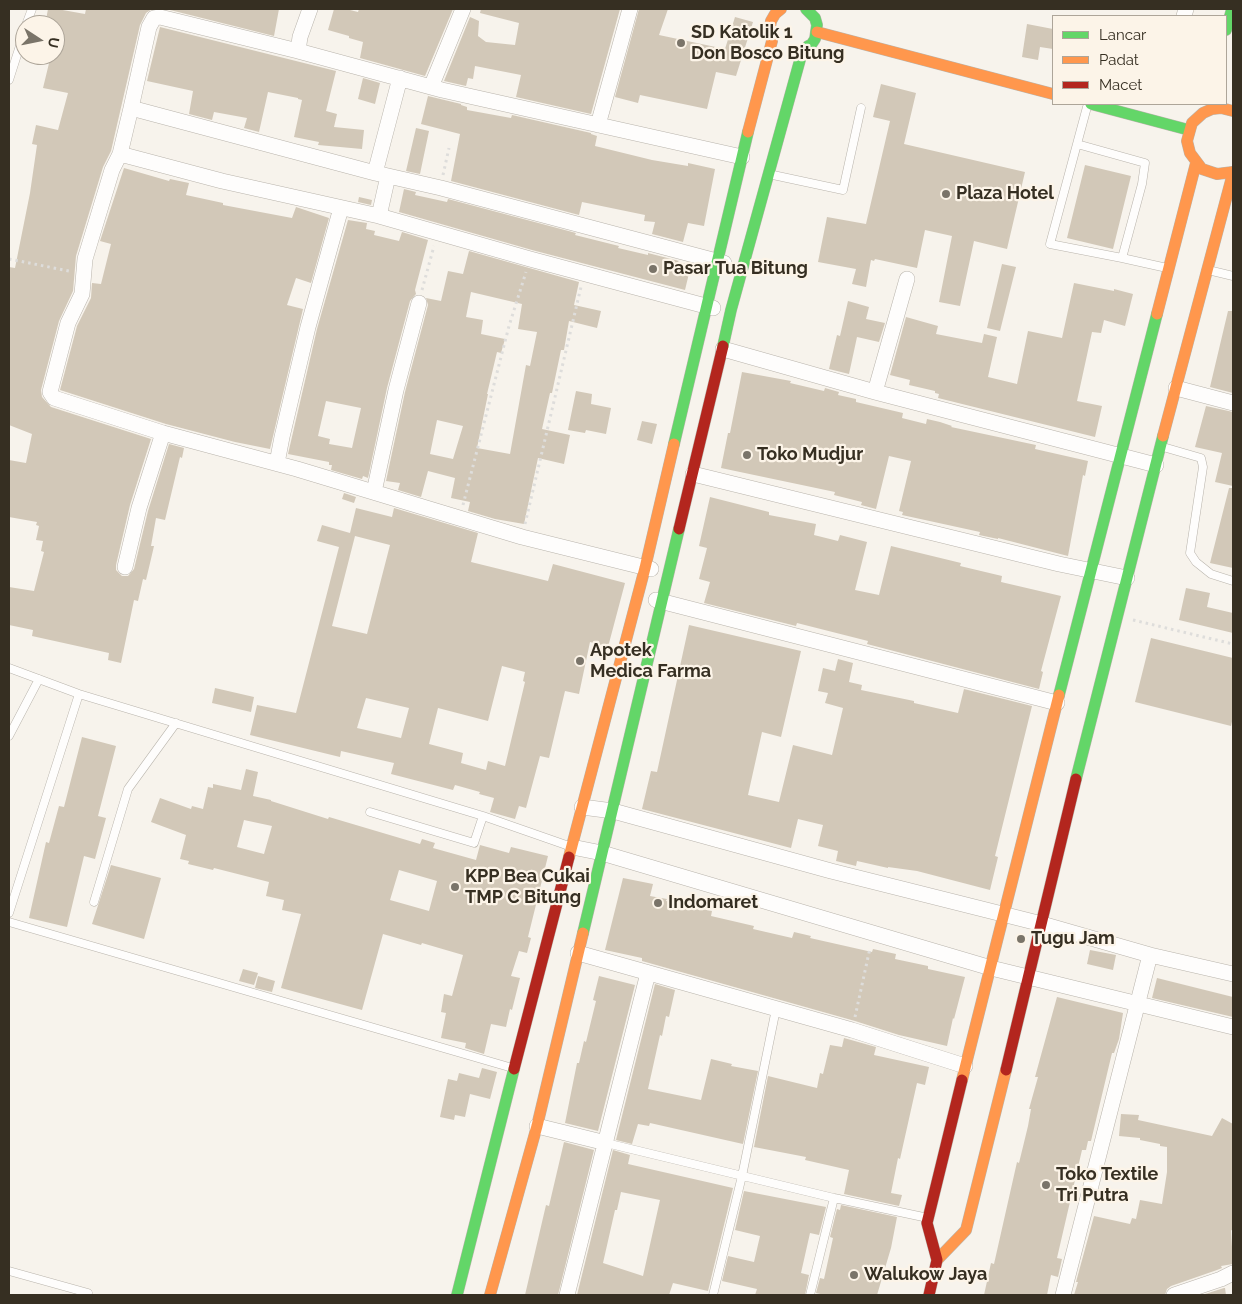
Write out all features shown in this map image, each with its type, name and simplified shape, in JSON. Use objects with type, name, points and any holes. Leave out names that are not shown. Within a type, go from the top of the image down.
[{"type":"main road","points":[[457,1295],[645,568],[742,157],[772,40],[771,21],[781,9]]},
{"type":"main road","points":[[1227,26],[1232,9]]},
{"type":"main road","points":[[772,40],[785,51],[798,52],[811,44],[817,32],[815,18],[809,10]]},
{"type":"main road","points":[[817,32],[1052,94]]},
{"type":"main road","points":[[490,1295],[537,1126],[613,811],[660,601],[693,474],[731,310],[803,49]]},
{"type":"main road","points":[[1093,105],[1189,130]]},
{"type":"main road","points":[[929,1295],[938,1260],[966,1230],[1127,578],[1206,270],[1233,173],[1209,173],[1202,169],[1190,153],[1187,142],[1189,130],[1204,108],[1233,110]]},
{"type":"main road","points":[[938,1260],[927,1223],[928,1218],[1119,456],[1196,163]]},
{"type":"street","points":[[298,51],[300,37],[310,9]]},
{"type":"street","points":[[431,87],[463,9]]},
{"type":"street","points":[[598,125],[630,9]]},
{"type":"street","points":[[668,571],[645,568],[522,537],[277,463],[163,433],[54,398],[50,395],[50,392],[68,323],[82,294],[84,282],[82,272],[85,258],[112,170],[120,154],[149,26],[154,18],[160,17],[192,24],[509,106],[742,157]]},
{"type":"street","points":[[380,216],[381,175],[400,78]]},
{"type":"street","points":[[131,108],[381,175],[441,188],[718,262],[743,266]]},
{"type":"street","points":[[120,154],[222,181],[380,216],[707,307],[731,310]]},
{"type":"street","points":[[277,463],[308,327],[341,208]]},
{"type":"street","points":[[875,392],[906,279]]},
{"type":"street","points":[[374,492],[396,390],[419,303]]},
{"type":"street","points":[[723,349],[875,392],[1156,465]]},
{"type":"street","points":[[1176,388],[1233,403]]},
{"type":"street","points":[[125,567],[139,508],[163,433]]},
{"type":"street","points":[[693,474],[1090,572],[1127,578]]},
{"type":"street","points":[[637,598],[660,601],[1057,703]]},
{"type":"street","points":[[582,807],[613,811],[831,870],[1042,924],[1150,955],[1233,974]]},
{"type":"street","points":[[572,847],[602,853],[991,968],[1233,1027]]},
{"type":"street","points":[[578,953],[852,1030],[965,1066]]},
{"type":"street","points":[[1063,1295],[1150,955]]},
{"type":"street","points":[[568,1295],[648,973]]},
{"type":"street","points":[[537,1126],[606,1143]]},
{"type":"street","points":[[1174,1295],[1222,1279],[1233,1273]]},
{"type":"lane","points":[[9,80],[15,61]]},
{"type":"lane","points":[[1089,105],[1050,244],[1167,268]]},
{"type":"lane","points":[[768,174],[843,190],[861,108]]},
{"type":"lane","points":[[1077,144],[1145,163],[1142,184],[1122,258]]},
{"type":"lane","points":[[1206,270],[1233,276]]},
{"type":"lane","points":[[1161,446],[1201,458],[1203,467],[1190,553],[1196,562],[1211,574],[1233,581]]},
{"type":"lane","points":[[9,668],[79,694],[483,816],[572,847]]},
{"type":"lane","points":[[9,736],[39,679]]},
{"type":"lane","points":[[9,912],[79,694]]},
{"type":"lane","points":[[94,902],[128,789],[176,723]]},
{"type":"lane","points":[[370,812],[474,843],[483,816]]},
{"type":"lane","points":[[9,922],[514,1069]]},
{"type":"lane","points":[[713,1295],[742,1176],[776,1009]]},
{"type":"lane","points":[[606,1143],[834,1198],[928,1218]]},
{"type":"lane","points":[[810,1295],[834,1198]]},
{"type":"lane","points":[[9,1271],[90,1295]]},
{"type":"path","points":[[441,188],[449,148]]},
{"type":"path","points":[[419,303],[438,232]]},
{"type":"path","points":[[9,259],[61,270],[82,272]]},
{"type":"path","points":[[460,518],[509,326],[530,259]]},
{"type":"path","points":[[522,537],[584,273]]},
{"type":"path","points":[[1118,617],[1233,644]]},
{"type":"path","points":[[852,1030],[873,934]]},
{"type":"building","points":[[48,9],[85,14],[86,9],[152,9],[146,13],[140,25],[111,151],[103,167],[76,256],[73,291],[59,321],[41,390],[42,397],[51,407],[151,439],[130,505],[116,565],[116,570],[122,576],[128,576],[134,569],[148,511],[169,444],[184,448],[182,458],[180,457],[165,520],[156,518],[151,546],[154,546],[146,580],[143,579],[138,601],[134,600],[121,663],[108,660],[109,653],[32,636],[33,630],[9,625],[9,587],[34,591],[44,552],[41,551],[43,541],[36,540],[39,526],[36,525],[37,522],[9,517],[9,460],[26,463],[32,434],[9,425],[9,267],[15,268],[30,193],[37,145],[32,144],[36,125],[58,130],[68,93],[43,88],[49,65],[65,65],[65,15],[47,15]]},
{"type":"building","points":[[166,9],[279,9],[274,36]]},
{"type":"building","points":[[334,9],[358,12],[359,9],[453,9],[425,76],[360,58],[363,42],[328,30]]},
{"type":"building","points":[[481,9],[620,9],[591,114],[516,97],[521,75],[475,66],[473,79],[468,78],[466,86],[444,81],[470,17],[479,21],[478,36],[486,42],[515,45],[519,23],[480,13]]},
{"type":"building","points":[[639,9],[668,9],[659,35],[725,49],[735,17],[753,22],[736,76],[716,72],[707,109],[640,95],[638,103],[615,97]]},
{"type":"building","points":[[1027,24],[1052,29],[1052,49],[1040,47],[1038,60],[1022,57]]},
{"type":"building","points":[[160,27],[336,71],[326,111],[337,114],[334,127],[364,130],[362,149],[318,145],[319,142],[294,137],[302,100],[298,98],[268,92],[259,132],[244,128],[247,118],[214,112],[212,120],[189,114],[193,91],[147,81]]},
{"type":"building","points":[[363,78],[380,83],[375,104],[358,99]]},
{"type":"building","points":[[881,84],[916,93],[904,144],[1025,172],[1007,249],[974,241],[960,306],[939,302],[952,236],[925,230],[917,268],[875,259],[874,261],[871,260],[866,287],[852,284],[856,269],[818,262],[827,217],[866,224],[890,121],[873,117]]},
{"type":"building","points":[[428,96],[461,104],[467,107],[467,110],[511,118],[512,115],[591,133],[597,136],[595,146],[652,160],[688,166],[688,163],[715,169],[704,226],[688,223],[683,242],[652,234],[655,222],[644,221],[645,215],[582,202],[579,215],[451,181],[460,134],[421,124]]},
{"type":"building","points":[[416,128],[429,131],[420,174],[406,171]]},
{"type":"building","points":[[1085,165],[1131,176],[1113,249],[1067,238]]},
{"type":"building","points":[[124,168],[169,181],[170,179],[189,183],[186,195],[223,203],[223,205],[292,218],[296,207],[329,218],[311,283],[296,278],[287,305],[303,309],[270,449],[166,424],[60,390],[77,326],[91,298],[92,283],[101,284],[111,244],[100,241]]},
{"type":"building","points":[[404,189],[416,192],[415,195],[447,202],[448,199],[576,233],[575,235],[619,246],[618,248],[648,255],[648,253],[691,265],[685,290],[532,250],[399,212]]},
{"type":"building","points":[[359,197],[372,200],[371,205],[358,202]]},
{"type":"building","points":[[348,220],[367,223],[366,229],[375,231],[374,235],[399,241],[402,232],[428,240],[415,290],[416,294],[410,301],[387,388],[368,478],[363,476],[362,479],[331,470],[332,465],[329,465],[329,462],[288,454],[317,329]],"holes":[[[326,401],[361,408],[352,448],[329,444],[330,439],[318,436]]]},
{"type":"building","points":[[469,251],[579,282],[574,305],[601,311],[597,328],[569,321],[564,350],[561,350],[542,429],[570,435],[564,464],[538,458],[524,524],[495,519],[468,511],[470,502],[451,498],[455,478],[428,471],[421,497],[398,490],[400,483],[386,481],[405,392],[428,305],[426,298],[441,301],[448,271],[463,274]],"holes":[[[471,292],[522,304],[518,329],[537,332],[530,366],[526,365],[510,454],[477,448],[497,352],[501,353],[505,339],[481,334],[483,320],[466,317]],[[437,420],[463,426],[453,459],[430,454]]]},
{"type":"building","points":[[1002,264],[1016,267],[1000,331],[987,328]]},
{"type":"building","points":[[1074,283],[1133,294],[1125,326],[1104,320],[1101,333],[1092,332],[1077,401],[1102,406],[1095,437],[938,398],[939,394],[935,393],[935,391],[909,385],[910,380],[890,375],[906,317],[938,326],[936,334],[982,343],[984,334],[997,337],[988,377],[1017,384],[1028,331],[1062,338]]},
{"type":"building","points":[[848,301],[869,307],[866,319],[885,323],[879,342],[857,337],[849,374],[829,369],[837,335],[840,336]]},
{"type":"building","points":[[1228,311],[1233,311],[1233,393],[1210,387]]},
{"type":"building","points":[[742,372],[791,381],[790,383],[824,391],[825,388],[839,392],[838,395],[856,399],[856,402],[903,413],[902,418],[926,424],[927,419],[940,422],[951,427],[1036,445],[1035,449],[1088,461],[1085,476],[1083,475],[1068,556],[979,535],[980,532],[902,515],[903,512],[899,511],[911,461],[889,456],[876,509],[861,505],[862,502],[834,495],[835,492],[721,468]]},
{"type":"building","points":[[576,391],[592,394],[591,404],[611,408],[606,434],[586,430],[585,433],[568,430]]},
{"type":"building","points":[[1206,406],[1233,412],[1233,486],[1215,482],[1222,453],[1195,447]]},
{"type":"building","points":[[642,421],[657,424],[652,444],[637,440]]},
{"type":"building","points":[[1229,488],[1233,488],[1233,568],[1210,563]]},
{"type":"building","points":[[344,493],[356,497],[354,503],[342,499]]},
{"type":"building","points":[[710,497],[769,512],[769,515],[816,524],[814,535],[838,541],[840,535],[867,542],[855,590],[879,595],[891,546],[961,563],[960,566],[1002,576],[1001,582],[1061,596],[1041,671],[1043,672],[1039,689],[867,644],[868,641],[797,623],[796,626],[704,603],[710,582],[699,579],[707,548],[699,546]]},
{"type":"building","points":[[356,508],[392,517],[394,508],[478,533],[471,562],[548,581],[553,564],[625,583],[608,647],[590,642],[579,694],[565,691],[549,758],[540,756],[526,808],[519,806],[515,819],[490,812],[494,798],[479,794],[480,792],[455,785],[453,790],[391,774],[394,763],[341,751],[340,757],[250,735],[257,705],[296,713],[339,547],[317,541],[322,525],[350,533]],"holes":[[[355,536],[390,545],[367,634],[332,626]],[[502,666],[525,672],[523,681],[525,682],[505,766],[488,761],[486,770],[461,763],[463,753],[429,744],[438,708],[488,721]],[[366,698],[409,708],[401,738],[357,728]]]},
{"type":"building","points":[[1186,588],[1210,593],[1207,607],[1233,613],[1233,633],[1179,620]]},
{"type":"building","points":[[689,625],[801,651],[781,737],[762,732],[748,795],[779,802],[793,745],[832,755],[843,708],[825,703],[828,693],[818,691],[823,668],[835,671],[838,659],[853,663],[849,682],[862,685],[861,690],[914,701],[914,703],[958,713],[964,689],[1032,706],[995,856],[998,857],[990,890],[917,871],[888,868],[857,861],[856,866],[836,861],[838,851],[818,846],[823,825],[798,819],[791,848],[642,809],[651,771],[657,772]]},
{"type":"building","points":[[1151,638],[1233,658],[1233,717],[1231,726],[1135,702]]},
{"type":"building","points":[[215,688],[254,697],[251,712],[212,703]]},
{"type":"building","points":[[82,737],[116,746],[98,816],[106,818],[95,859],[84,856],[67,927],[29,918],[46,842],[49,843],[59,806],[64,807]]},
{"type":"building","points":[[246,769],[258,772],[253,796],[328,819],[329,817],[420,844],[422,839],[435,843],[433,848],[476,860],[480,845],[509,853],[511,847],[548,856],[528,937],[531,938],[527,953],[519,951],[511,976],[520,978],[512,1010],[510,1009],[506,1027],[491,1024],[484,1054],[465,1048],[466,1043],[441,1038],[446,1013],[441,1012],[444,994],[452,996],[463,955],[383,934],[362,1010],[281,988],[301,914],[282,910],[284,900],[266,896],[269,882],[214,868],[213,870],[188,864],[189,861],[180,859],[186,835],[151,822],[160,798],[191,809],[192,806],[203,809],[208,787],[213,788],[213,784],[241,790]],"holes":[[[244,820],[272,826],[264,854],[237,847]],[[399,870],[437,881],[429,911],[390,900]]]},
{"type":"building","points":[[111,865],[161,878],[144,939],[92,924]]},
{"type":"building","points":[[623,878],[653,884],[650,896],[712,911],[711,916],[754,926],[753,929],[792,938],[794,932],[811,936],[810,938],[872,952],[873,949],[896,954],[895,959],[965,977],[947,1046],[899,1035],[642,961],[642,958],[605,950]]},
{"type":"building","points":[[1090,950],[1116,955],[1113,970],[1087,964]]},
{"type":"building","points":[[243,969],[258,973],[254,985],[239,981]]},
{"type":"building","points":[[258,976],[275,981],[272,992],[255,988]]},
{"type":"building","points":[[599,976],[635,985],[598,1131],[565,1123],[577,1063],[579,1063],[584,1041],[586,1042],[596,1001],[593,1000]]},
{"type":"building","points":[[1157,978],[1233,997],[1233,1017],[1152,998]]},
{"type":"building","points":[[655,984],[675,990],[669,1017],[666,1016],[662,1036],[660,1035],[648,1089],[701,1100],[711,1059],[732,1064],[731,1066],[758,1071],[743,1144],[650,1123],[649,1126],[638,1124],[632,1144],[616,1140]]},
{"type":"building","points":[[1057,997],[1123,1013],[1119,1039],[1114,1053],[1112,1053],[1091,1141],[1088,1141],[1086,1150],[1082,1150],[1057,1258],[1062,1259],[1058,1277],[1051,1275],[1047,1295],[984,1295],[991,1263],[994,1264],[1017,1162],[1019,1163],[1028,1126],[1031,1109],[1029,1109],[1038,1077],[1035,1077]]},
{"type":"building","points":[[844,1038],[876,1047],[874,1055],[929,1067],[925,1085],[917,1083],[900,1159],[898,1158],[891,1193],[902,1195],[899,1206],[844,1194],[849,1170],[805,1160],[806,1157],[754,1147],[768,1076],[817,1088],[820,1073],[823,1074],[830,1045],[842,1047]]},
{"type":"building","points":[[482,1068],[497,1072],[490,1099],[470,1094],[465,1117],[455,1115],[454,1120],[440,1117],[448,1079],[457,1081],[459,1073],[479,1078]]},
{"type":"building","points":[[1121,1114],[1139,1115],[1138,1120],[1212,1136],[1222,1118],[1233,1124],[1233,1231],[1231,1230],[1233,1264],[1221,1266],[1222,1268],[1171,1286],[1167,1289],[1165,1295],[1074,1295],[1094,1216],[1130,1224],[1132,1218],[1136,1219],[1140,1200],[1162,1204],[1167,1172],[1167,1147],[1140,1140],[1140,1138],[1119,1136]]},
{"type":"building","points":[[564,1142],[594,1150],[558,1295],[525,1295],[546,1205],[549,1206]]},
{"type":"building","points":[[613,1150],[630,1155],[628,1164],[733,1188],[708,1291],[673,1283],[669,1295],[577,1295]],"holes":[[[621,1192],[660,1200],[643,1276],[603,1263]]]},
{"type":"building","points":[[744,1191],[826,1207],[819,1235],[810,1233],[801,1273],[809,1275],[805,1295],[755,1295],[757,1289],[722,1281],[728,1256],[754,1262],[760,1236],[735,1230]]},
{"type":"building","points":[[841,1205],[897,1217],[891,1248],[877,1295],[825,1295],[816,1293],[820,1278],[824,1279],[833,1238],[830,1237],[837,1209],[840,1210]]},
{"type":"building","points":[[1224,1288],[1226,1295],[1202,1295]]},
{"type":"traffic: fast","points":[[806,9],[815,18],[817,25],[815,39],[808,46]]},
{"type":"traffic: fast","points":[[1227,26],[1232,9]]},
{"type":"traffic: fast","points":[[723,346],[731,310],[803,49]]},
{"type":"traffic: fast","points":[[1095,105],[1189,130]]},
{"type":"traffic: fast","points":[[674,444],[748,132]]},
{"type":"traffic: fast","points":[[1059,695],[1157,314]]},
{"type":"traffic: fast","points":[[1076,779],[1163,436]]},
{"type":"traffic: fast","points":[[583,933],[679,529]]},
{"type":"traffic: fast","points":[[457,1295],[514,1069]]},
{"type":"traffic: slow","points":[[748,132],[772,41],[771,21],[781,9]]},
{"type":"traffic: slow","points":[[817,32],[1052,94]]},
{"type":"traffic: slow","points":[[1233,111],[1221,108],[1203,113],[1192,123],[1187,141],[1190,153],[1202,169],[1217,174],[1233,172]]},
{"type":"traffic: slow","points":[[1157,314],[1196,163]]},
{"type":"traffic: slow","points":[[1163,436],[1233,173]]},
{"type":"traffic: slow","points":[[569,857],[645,568],[674,444]]},
{"type":"traffic: slow","points":[[962,1080],[1059,695]]},
{"type":"traffic: slow","points":[[490,1295],[537,1126],[583,933]]},
{"type":"traffic: slow","points":[[937,1260],[966,1230],[1006,1070]]},
{"type":"traffic: jam","points":[[679,529],[723,346]]},
{"type":"traffic: jam","points":[[1006,1070],[1076,779]]},
{"type":"traffic: jam","points":[[514,1069],[569,857]]},
{"type":"traffic: jam","points":[[929,1295],[937,1260],[927,1223],[962,1080]]},
{"type":"place","name":"SD Katolik 1 Don Bosco Bitung","points":[[681,43]]},
{"type":"place","name":"Plaza Hotel","points":[[946,194]]},
{"type":"place","name":"Pasar Tua Bitung","points":[[653,269]]},
{"type":"place","name":"Toko Mudjur","points":[[747,455]]},
{"type":"place","name":"Apotek Medica Farma","points":[[580,661]]},
{"type":"place","name":"KPP Bea Cukai TMP C Bitung","points":[[455,887]]},
{"type":"place","name":"Indomaret","points":[[658,903]]},
{"type":"place","name":"Tugu Jam","points":[[1021,939]]},
{"type":"place","name":"Toko Textile Tri Putra","points":[[1046,1185]]},
{"type":"place","name":"Walukow Jaya","points":[[854,1275]]}]
